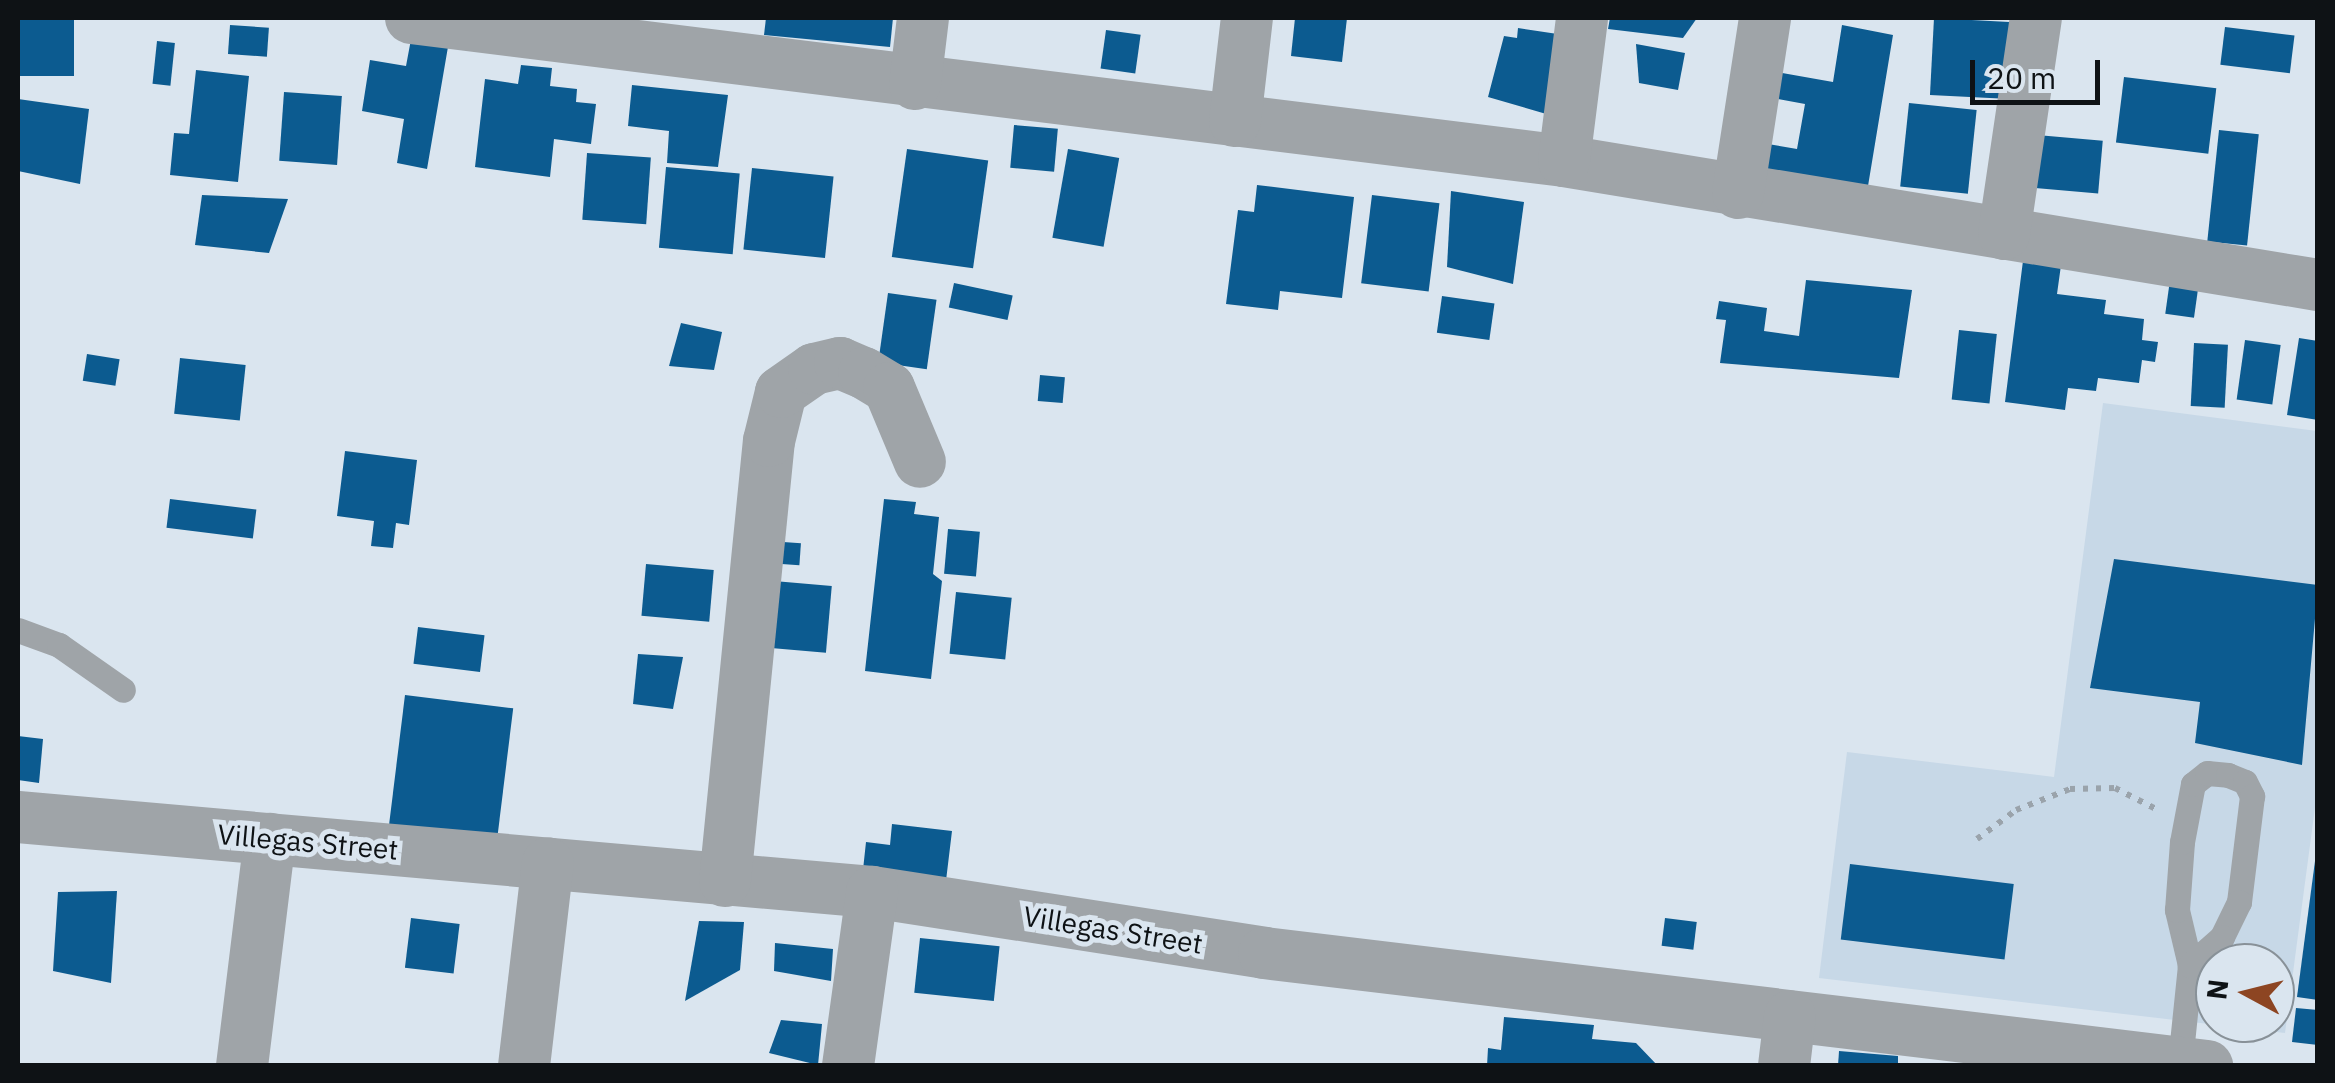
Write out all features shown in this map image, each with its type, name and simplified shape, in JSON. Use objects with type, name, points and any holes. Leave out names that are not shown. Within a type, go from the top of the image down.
[{"type":"street","points":[[411,18],[604,28],[915,84],[1564,162],[2318,285]]},
{"type":"street","points":[[915,84],[922,18]]},
{"type":"street","points":[[1235,121],[1247,18]]},
{"type":"street","points":[[1564,162],[1582,18]]},
{"type":"street","points":[[1738,193],[1765,18]]},
{"type":"street","points":[[2004,234],[2036,18]]},
{"type":"street","points":[[726,881],[768,441],[781,392],[814,369],[840,363],[864,373],[889,388],[920,462]]},
{"type":"street","name":"Villegas Street","points":[[18,817],[872,892],[1787,1041],[2193,1064]]},
{"type":"street","points":[[242,1066],[270,839]]},
{"type":"street","points":[[524,1066],[548,863]]},
{"type":"street","points":[[848,1066],[872,892]]},
{"type":"lane","points":[[18,630],[59,645],[123,690]]},
{"type":"lane","points":[[2190,965],[2222,936],[2238,902],[2250,788],[2228,775],[2198,778],[2182,842],[2177,910],[2190,965],[2193,1064]]},
{"type":"path","points":[[1977,839],[2016,810],[2070,788],[2115,788],[2155,807],[2182,842]]},
{"type":"shaded area","points":[[2103,403],[2317,431],[2318,785],[2295,958],[2295,943],[2195,943],[2195,1022],[1819,978],[1847,752],[2054,777]]},
{"type":"building","points":[[18,18],[74,18],[74,76],[18,76]]},
{"type":"building","points":[[766,18],[893,18],[890,47],[764,35]]},
{"type":"building","points":[[1295,18],[1347,18],[1342,62],[1291,56]]},
{"type":"building","points":[[1610,18],[1697,18],[1683,38],[1608,29]]},
{"type":"building","points":[[1934,18],[2014,22],[2010,99],[1930,95]]},
{"type":"building","points":[[230,25],[269,28],[267,57],[228,54]]},
{"type":"building","points":[[1842,25],[1893,35],[1868,186],[1757,168],[1762,143],[1797,149],[1805,104],[1772,98],[1776,72],[1833,82]]},
{"type":"building","points":[[2225,27],[2294,36],[2290,73],[2220,65]]},
{"type":"building","points":[[1518,28],[1571,36],[1560,118],[1488,97],[1504,36],[1517,38]]},
{"type":"building","points":[[1106,30],[1141,35],[1135,73],[1101,69]]},
{"type":"building","points":[[412,34],[449,41],[427,169],[397,163],[404,119],[362,111],[370,60],[406,66]]},
{"type":"building","points":[[157,41],[175,43],[170,86],[153,84]]},
{"type":"building","points":[[1636,44],[1685,53],[1678,90],[1639,83]]},
{"type":"building","points":[[521,65],[552,68],[550,86],[577,89],[576,102],[596,104],[591,144],[554,139],[550,177],[475,167],[485,79],[518,84]]},
{"type":"building","points":[[196,70],[249,76],[238,182],[170,175],[174,133],[189,134]]},
{"type":"building","points":[[2124,77],[2216,88],[2208,154],[2116,143]]},
{"type":"building","points":[[632,85],[728,95],[718,167],[667,163],[669,131],[628,126]]},
{"type":"building","points":[[284,92],[342,96],[337,165],[279,161]]},
{"type":"building","points":[[18,99],[89,109],[80,184],[18,171]]},
{"type":"building","points":[[1909,103],[1977,110],[1968,194],[1900,187]]},
{"type":"building","points":[[1014,125],[1058,129],[1054,172],[1010,168]]},
{"type":"building","points":[[2219,130],[2259,134],[2247,246],[2207,241]]},
{"type":"building","points":[[2037,135],[2103,141],[2098,194],[2032,188]]},
{"type":"building","points":[[907,149],[988,160],[973,268],[892,257]]},
{"type":"building","points":[[1068,149],[1119,158],[1104,247],[1052,238]]},
{"type":"building","points":[[587,153],[651,157],[646,224],[582,220]]},
{"type":"building","points":[[666,167],[740,173],[733,254],[659,248]]},
{"type":"building","points":[[752,168],[834,177],[825,258],[743,250]]},
{"type":"building","points":[[1257,185],[1354,197],[1342,298],[1280,291],[1278,310],[1226,304],[1238,210],[1254,212]]},
{"type":"building","points":[[1451,191],[1524,202],[1513,284],[1447,267]]},
{"type":"building","points":[[202,195],[288,199],[269,253],[195,245]]},
{"type":"building","points":[[1372,195],[1439,203],[1429,292],[1361,283]]},
{"type":"building","points":[[2024,253],[2062,258],[2057,294],[2106,300],[2104,314],[2144,319],[2142,340],[2158,342],[2155,362],[2142,360],[2139,383],[2098,378],[2096,391],[2068,388],[2065,410],[2005,402]]},
{"type":"building","points":[[1806,280],[1912,290],[1899,378],[1720,363],[1726,320],[1716,319],[1719,301],[1767,308],[1764,331],[1799,336]]},
{"type":"building","points":[[2170,280],[2199,284],[2194,318],[2165,314]]},
{"type":"building","points":[[954,283],[1013,295],[1007,320],[949,307]]},
{"type":"building","points":[[888,293],[937,300],[927,369],[878,362]]},
{"type":"building","points":[[1442,296],[1494,303],[1489,340],[1437,333]]},
{"type":"building","points":[[681,323],[722,332],[714,370],[669,366]]},
{"type":"building","points":[[1959,330],[1997,334],[1989,404],[1952,400]]},
{"type":"building","points":[[2299,338],[2318,341],[2318,420],[2287,415]]},
{"type":"building","points":[[2245,340],[2281,345],[2272,404],[2237,399]]},
{"type":"building","points":[[2194,343],[2228,345],[2225,408],[2191,406]]},
{"type":"building","points":[[87,354],[120,359],[115,386],[83,381]]},
{"type":"building","points":[[180,358],[246,365],[240,421],[174,414]]},
{"type":"building","points":[[1040,375],[1065,377],[1063,403],[1038,401]]},
{"type":"building","points":[[345,451],[417,460],[409,525],[396,523],[393,548],[371,546],[374,521],[337,516]]},
{"type":"building","points":[[170,499],[256,510],[253,538],[166,528]]},
{"type":"building","points":[[884,499],[916,502],[914,514],[939,517],[933,574],[942,581],[931,679],[865,671]]},
{"type":"building","points":[[948,529],[980,532],[976,577],[944,574]]},
{"type":"building","points":[[769,541],[801,543],[799,565],[767,563]]},
{"type":"building","points":[[2114,559],[2318,585],[2302,765],[2195,743],[2200,702],[2090,688]]},
{"type":"building","points":[[646,564],[714,570],[709,622],[641,616]]},
{"type":"building","points":[[774,581],[832,586],[826,653],[768,648]]},
{"type":"building","points":[[956,592],[1012,598],[1005,660],[950,654]]},
{"type":"building","points":[[418,627],[485,635],[480,672],[413,664]]},
{"type":"building","points":[[638,654],[683,657],[673,709],[633,704]]},
{"type":"building","points":[[405,695],[513,708],[496,846],[388,833]]},
{"type":"building","points":[[18,736],[43,739],[39,783],[18,780]]},
{"type":"building","points":[[892,824],[952,831],[945,889],[862,879],[866,842],[890,845]]},
{"type":"building","points":[[2318,861],[2318,1000],[2297,997]]},
{"type":"building","points":[[1850,864],[2014,884],[2005,960],[1841,939]]},
{"type":"building","points":[[117,891],[111,983],[53,971],[58,892]]},
{"type":"building","points":[[411,918],[460,924],[454,974],[405,968]]},
{"type":"building","points":[[1665,918],[1697,922],[1693,950],[1662,946]]},
{"type":"building","points":[[699,921],[744,922],[740,970],[685,1001]]},
{"type":"building","points":[[920,938],[1000,946],[994,1001],[914,993]]},
{"type":"building","points":[[775,943],[833,949],[831,981],[774,971]]},
{"type":"building","points":[[2296,1008],[2318,1010],[2318,1045],[2295,1042]]},
{"type":"building","points":[[1504,1017],[1594,1025],[1592,1039],[1636,1043],[1658,1066],[1487,1066],[1488,1048],[1501,1050]]},
{"type":"building","points":[[781,1020],[822,1024],[818,1065],[769,1053]]},
{"type":"building","points":[[1839,1051],[1898,1056],[1898,1066],[1838,1066]]}]
